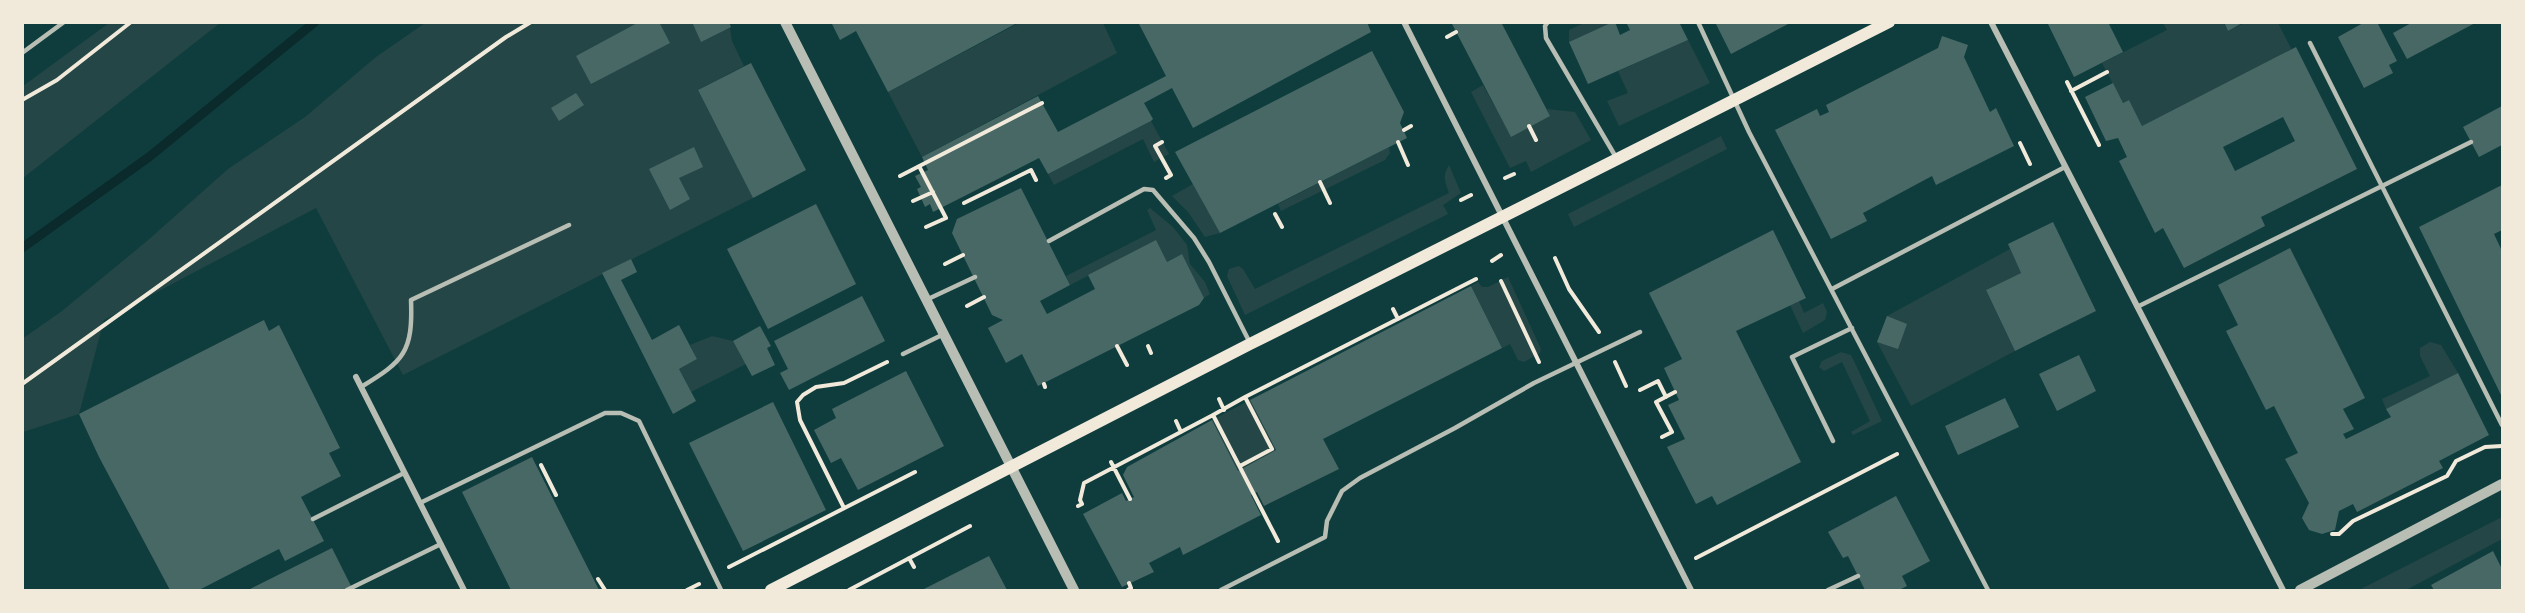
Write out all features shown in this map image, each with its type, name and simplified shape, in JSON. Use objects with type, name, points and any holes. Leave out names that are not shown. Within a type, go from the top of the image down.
[{"type":"main road","points":[[775,590],[1010,466],[1889,22]]},
{"type":"street","points":[[785,22],[1074,591]]},
{"type":"street","points":[[1404,22],[1691,591]]},
{"type":"street","points":[[1991,22],[2283,591]]},
{"type":"street","points":[[356,377],[464,591]]},
{"type":"street","points":[[2300,591],[2502,484]]},
{"type":"lane","points":[[22,53],[64,22]]},
{"type":"lane","points":[[1548,22],[1545,26],[1546,38],[1617,159]]},
{"type":"lane","points":[[1698,22],[1722,69],[1734,100],[1988,591]]},
{"type":"lane","points":[[2310,43],[2502,425]]},
{"type":"lane","points":[[2137,308],[2471,142]]},
{"type":"lane","points":[[1832,289],[2065,167]]},
{"type":"lane","points":[[1048,241],[1144,189],[1153,190],[1194,238],[1209,262],[1250,344]]},
{"type":"lane","points":[[361,387],[401,360],[412,329],[411,300],[569,225]]},
{"type":"lane","points":[[926,300],[975,277]]},
{"type":"lane","points":[[1833,441],[1792,357],[1852,328]]},
{"type":"lane","points":[[1221,591],[1325,537],[1327,521],[1342,491],[1360,478],[1545,377],[1640,332]]},
{"type":"lane","points":[[903,354],[944,334]]},
{"type":"lane","points":[[420,502],[605,413],[621,413],[639,421],[721,591]]},
{"type":"lane","points":[[313,519],[405,472]]},
{"type":"lane","points":[[347,591],[441,544]]},
{"type":"lane","points":[[1828,591],[1858,576]]},
{"type":"path","points":[[22,100],[57,80],[131,22]]},
{"type":"path","points":[[22,384],[506,37],[531,22]]},
{"type":"path","points":[[1446,37],[1456,32]]},
{"type":"path","points":[[2071,91],[2107,72]]},
{"type":"path","points":[[2067,82],[2099,145]]},
{"type":"path","points":[[900,176],[1041,103]]},
{"type":"path","points":[[1404,130],[1411,126]]},
{"type":"path","points":[[1529,126],[1536,140]]},
{"type":"path","points":[[1144,189],[1171,175],[1155,146],[1162,142]]},
{"type":"path","points":[[1398,142],[1408,165]]},
{"type":"path","points":[[919,166],[946,218],[926,227]]},
{"type":"path","points":[[964,203],[1031,170],[1036,180]]},
{"type":"path","points":[[1320,182],[1330,203]]},
{"type":"path","points":[[913,201],[933,192]]},
{"type":"path","points":[[1275,214],[1282,227]]},
{"type":"path","points":[[945,264],[963,255]]},
{"type":"path","points":[[1554,258],[1569,289],[1608,347]]},
{"type":"path","points":[[1078,506],[1082,504],[1080,500],[1084,483],[1245,397],[1476,279]]},
{"type":"path","points":[[1501,281],[1545,377]]},
{"type":"path","points":[[967,306],[984,297]]},
{"type":"path","points":[[1393,309],[1398,319]]},
{"type":"path","points":[[1117,346],[1127,365]]},
{"type":"path","points":[[1148,346],[1150,353]]},
{"type":"path","points":[[844,508],[800,420],[797,402],[816,387],[844,383],[903,354]]},
{"type":"path","points":[[1640,390],[1658,381],[1666,397]]},
{"type":"path","points":[[1662,437],[1672,432],[1656,402],[1675,392]]},
{"type":"path","points":[[1240,466],[1272,450],[1245,397]]},
{"type":"path","points":[[1219,399],[1224,410]]},
{"type":"path","points":[[1214,415],[1286,558]]},
{"type":"path","points":[[1176,421],[1181,432]]},
{"type":"path","points":[[1679,567],[1913,445]]},
{"type":"path","points":[[2332,534],[2339,534],[2353,521],[2446,476],[2456,461],[2485,447],[2502,446]]},
{"type":"path","points":[[1111,462],[1130,499]]},
{"type":"path","points":[[541,465],[556,495]]},
{"type":"path","points":[[687,591],[713,575],[915,472]]},
{"type":"path","points":[[849,591],[970,526]]},
{"type":"path","points":[[909,558],[914,567]]},
{"type":"path","points":[[598,579],[605,591]]},
{"type":"path","points":[[1128,591],[1131,588],[1129,583]]},
{"type":"shaded area","points":[[729,22],[732,41],[744,66],[698,90],[753,198],[403,375],[316,208],[104,320],[79,414],[23,432],[22,339],[62,311],[147,241],[228,169],[305,117],[376,57],[425,23]]},
{"type":"shaded area","points":[[109,23],[220,23],[23,178],[23,86]]},
{"type":"shaded area","points":[[1019,23],[1103,23],[1117,53],[922,157],[888,92]]},
{"type":"shaded area","points":[[1584,23],[1613,23],[1569,42],[1569,30]]},
{"type":"shaded area","points":[[2163,23],[2224,23],[2228,31],[2244,23],[2278,23],[2292,50],[2142,126],[2129,100],[2123,103],[2102,63],[2167,30]]},
{"type":"shaded area","points":[[1688,40],[1710,83],[1619,126],[1607,101],[1628,93],[1618,71]]},
{"type":"shaded area","points":[[1483,85],[1511,136],[1549,116],[1547,109],[1575,112],[1591,140],[1531,172],[1526,161],[1510,168],[1471,92]]},
{"type":"shaded area","points":[[1151,121],[1169,154],[1154,162],[1143,139],[1054,185],[1048,174]]},
{"type":"shaded area","points":[[1721,136],[1727,149],[1574,227],[1568,214]]},
{"type":"shaded area","points":[[1389,147],[1390,153],[1385,160],[1281,211],[1278,204]]},
{"type":"shaded area","points":[[1449,165],[1461,193],[1443,205],[1448,214],[1245,315],[1227,276],[1229,269],[1239,266],[1243,269],[1255,289],[1449,193],[1445,176]]},
{"type":"shaded area","points":[[1193,184],[1220,233],[1205,237],[1188,212],[1172,196]]},
{"type":"shaded area","points":[[1150,208],[1173,227],[1187,245],[1190,264],[1205,282],[1210,294],[1204,298],[1182,254],[1167,262],[1156,241],[1070,285],[1066,276],[1156,230],[1147,210]]},
{"type":"shaded area","points":[[2010,249],[2021,273],[1986,290],[2015,351],[1911,406],[1877,342],[1887,316]]},
{"type":"shaded area","points":[[1508,277],[1541,349],[1540,353],[1524,362],[1518,360],[1510,344],[1502,348],[1471,286],[1478,282],[1482,287],[1488,287]]},
{"type":"shaded area","points":[[1799,301],[1804,313],[1823,303],[1827,312],[1825,320],[1803,333],[1790,305]]},
{"type":"shaded area","points":[[712,336],[733,341],[746,364],[691,392],[679,369],[697,359],[690,345]]},
{"type":"shaded area","points":[[2430,342],[2441,345],[2458,373],[2386,409],[2382,399],[2430,376],[2420,356],[2420,348]]},
{"type":"shaded area","points":[[1841,352],[1851,355],[1882,421],[1853,435],[1851,432],[1870,421],[1842,362],[1824,371],[1819,367],[1822,361]]},
{"type":"shaded area","points":[[1250,400],[1276,450],[1238,471],[1212,420]]},
{"type":"shaded area","points":[[2502,517],[2502,539],[2410,588],[2359,590]]},
{"type":"building","points":[[639,22],[659,22],[670,43],[591,84],[576,56]]},
{"type":"building","points":[[692,22],[729,22],[731,27],[701,42]]},
{"type":"building","points":[[831,22],[1019,22],[888,92],[856,31],[840,40]]},
{"type":"building","points":[[1138,22],[1367,22],[1371,32],[1193,128],[1172,88],[1144,103],[1153,119],[1151,121],[1048,174],[1039,158],[933,212],[930,204],[925,207],[917,189],[921,187],[915,176],[928,170],[922,157],[1038,96],[1058,132],[1166,76]]},
{"type":"building","points":[[1451,22],[1501,22],[1550,116],[1511,137]]},
{"type":"building","points":[[1613,22],[1620,35],[1630,30],[1626,22],[1679,22],[1688,40],[1588,84],[1569,42]]},
{"type":"building","points":[[1715,22],[1792,22],[1731,54]]},
{"type":"building","points":[[2047,22],[2108,22],[2123,52],[2074,77]]},
{"type":"building","points":[[2224,22],[2244,22],[2228,31]]},
{"type":"building","points":[[2365,22],[2377,22],[2397,61],[2389,65],[2393,73],[2364,88],[2338,37]]},
{"type":"building","points":[[2413,22],[2477,22],[2407,59],[2393,33]]},
{"type":"building","points":[[1942,36],[1968,45],[1964,57],[1990,112],[1996,108],[2014,146],[1936,185],[1932,176],[1863,213],[1867,221],[1831,239],[1775,130],[1817,109],[1820,116],[1829,112],[1826,105],[1938,48]]},
{"type":"building","points":[[2296,47],[2357,169],[2261,217],[2265,226],[2184,268],[2163,228],[2155,233],[2119,161],[2127,157],[2118,138],[2106,141],[2085,97],[2113,83],[2123,103],[2129,100],[2142,126]],"holes":[[[2283,117],[2295,141],[2235,171],[2223,147]]]},
{"type":"building","points":[[1372,51],[1404,112],[1400,123],[1407,138],[1220,233],[1175,152]]},
{"type":"building","points":[[751,63],[806,170],[753,198],[698,90]]},
{"type":"building","points":[[576,93],[584,105],[559,121],[551,108]]},
{"type":"building","points":[[2502,106],[2502,145],[2479,157],[2463,127]]},
{"type":"building","points":[[694,147],[703,167],[679,178],[690,199],[670,210],[649,169]]},
{"type":"building","points":[[2502,185],[2502,230],[2494,234],[2502,251],[2502,397],[2419,227]]},
{"type":"building","points":[[1021,188],[1070,285],[1040,301],[1047,314],[1095,289],[1088,275],[1156,240],[1167,262],[1182,254],[1204,298],[1199,305],[1038,386],[1022,354],[1006,363],[988,328],[1003,320],[992,315],[952,233],[957,219]]},
{"type":"building","points":[[816,204],[856,284],[768,329],[727,249]]},
{"type":"building","points":[[2053,222],[2096,311],[2015,351],[1986,290],[2021,273],[2008,244]]},
{"type":"building","points":[[1773,230],[1806,298],[1736,331],[1801,462],[1717,505],[1712,496],[1696,504],[1667,447],[1685,439],[1668,405],[1679,400],[1664,368],[1682,359],[1649,293]]},
{"type":"building","points":[[2290,248],[2365,398],[2343,409],[2354,429],[2343,434],[2346,439],[2391,417],[2386,409],[2458,373],[2489,435],[2439,461],[2443,468],[2357,512],[2353,504],[2339,511],[2335,530],[2322,534],[2309,530],[2302,518],[2309,503],[2285,459],[2298,453],[2274,406],[2266,410],[2226,331],[2238,325],[2218,285]]},
{"type":"building","points":[[631,259],[637,272],[621,280],[652,340],[679,325],[697,359],[679,369],[696,401],[673,414],[602,273]]},
{"type":"building","points":[[1471,286],[1502,348],[1323,439],[1339,469],[1264,506],[1257,492],[1251,495],[1261,515],[1183,555],[1180,547],[1149,563],[1154,572],[1122,587],[1083,514],[1122,493],[1126,501],[1134,497],[1123,475],[1127,467],[1212,420],[1238,471],[1276,450],[1250,400]]},
{"type":"building","points":[[862,296],[885,341],[789,390],[780,373],[788,369],[774,341]]},
{"type":"building","points":[[1887,316],[1907,324],[1898,349],[1877,342]]},
{"type":"building","points":[[264,320],[269,331],[279,325],[340,448],[329,453],[341,476],[301,497],[324,541],[285,561],[279,549],[199,590],[170,590],[99,457],[79,414]]},
{"type":"building","points":[[760,326],[771,346],[767,348],[775,365],[752,376],[733,341]]},
{"type":"building","points":[[2079,355],[2096,391],[2057,411],[2039,374]]},
{"type":"building","points":[[906,371],[944,446],[858,490],[841,458],[831,463],[814,430],[836,418],[832,409]]},
{"type":"building","points":[[2005,398],[2019,427],[1958,455],[1945,426]]},
{"type":"building","points":[[773,402],[826,510],[743,551],[689,443]]},
{"type":"building","points":[[532,457],[599,590],[511,590],[462,492]]},
{"type":"building","points":[[1896,496],[1930,561],[1902,576],[1907,586],[1899,590],[1865,590],[1848,556],[1843,558],[1828,532]]},
{"type":"building","points":[[332,548],[353,590],[248,590]]},
{"type":"building","points":[[2493,551],[2502,569],[2502,590],[2434,590],[2431,585]]},
{"type":"building","points":[[989,556],[1007,590],[922,590]]},
{"type":"waterway","points":[[22,248],[149,157],[315,22]]}]
